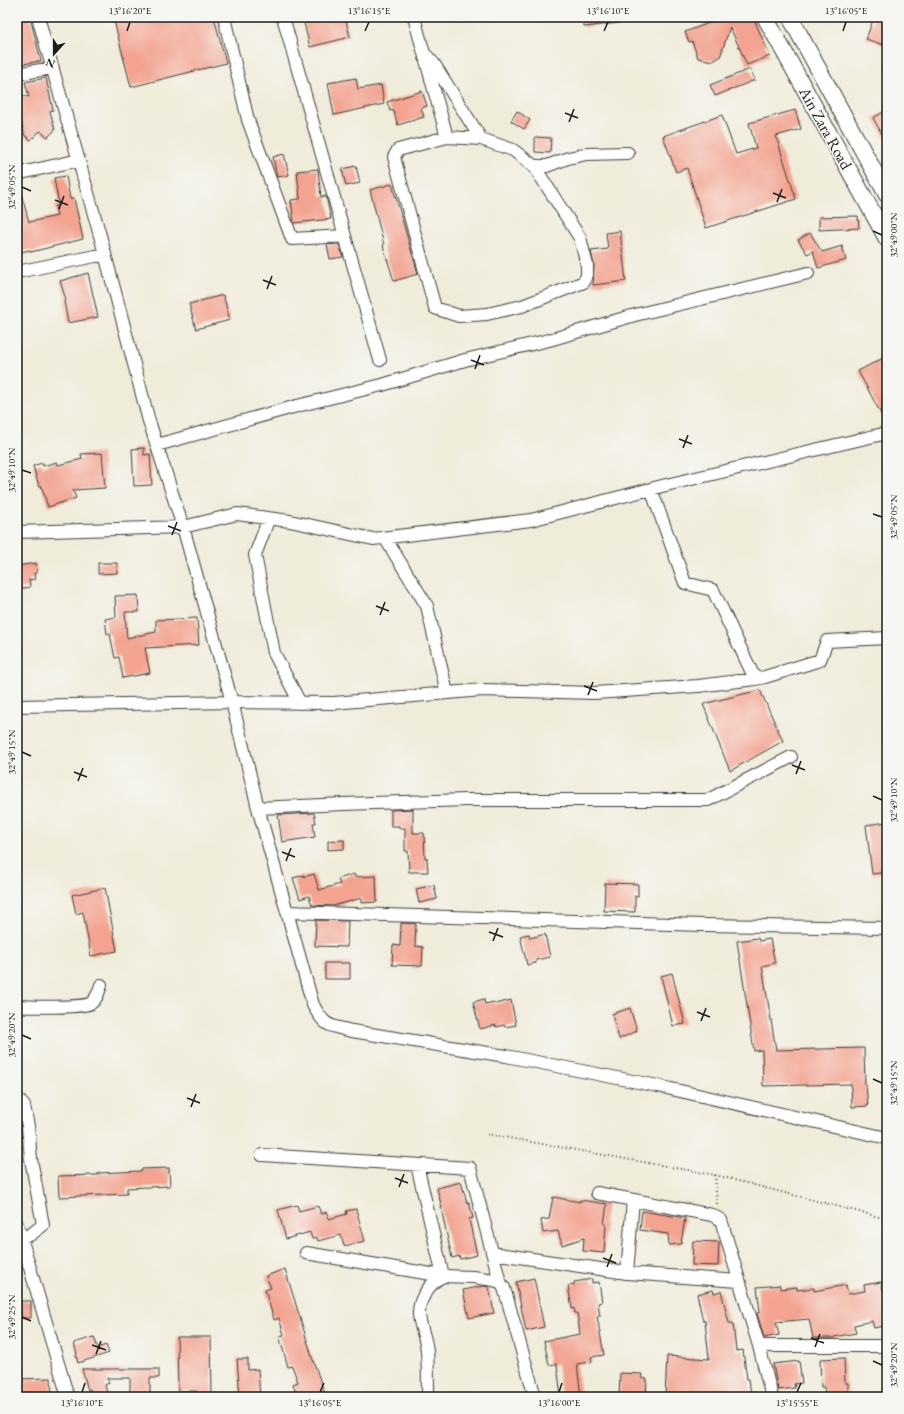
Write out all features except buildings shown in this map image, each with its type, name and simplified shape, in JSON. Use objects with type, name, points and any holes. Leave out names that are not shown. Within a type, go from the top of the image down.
[{"type":"main road","name":"Ain Zara Road","points":[[765,17],[887,239]]},
{"type":"main road","name":"Ain Zara Road","points":[[790,17],[887,195]]},
{"type":"street","points":[[38,17],[105,254],[149,421],[183,527],[232,702],[258,808],[313,1005],[320,1018],[330,1026],[352,1031],[506,1056],[650,1085],[887,1138]]},
{"type":"street","points":[[224,17],[248,120],[292,239],[345,236]]},
{"type":"street","points":[[283,17],[380,360]]},
{"type":"street","points":[[414,17],[447,137]]},
{"type":"street","points":[[425,54],[434,64],[481,139]]},
{"type":"street","points":[[17,74],[53,68]]},
{"type":"street","points":[[447,137],[481,139],[513,150],[534,166],[580,238],[587,265],[587,275],[584,282],[522,306],[487,314],[459,316],[435,308],[394,157],[398,150],[447,137]]},
{"type":"street","points":[[534,166],[547,166],[568,158],[587,154],[628,152]]},
{"type":"street","points":[[17,174],[79,160]]},
{"type":"street","points":[[17,272],[105,254]]},
{"type":"street","points":[[157,445],[297,406],[382,385],[465,360],[549,340],[635,315],[808,273]]},
{"type":"street","points":[[17,532],[183,527],[237,514],[290,521],[373,539],[385,538],[531,520],[651,489],[887,433]]},
{"type":"street","points":[[651,489],[685,583],[713,590],[755,679]]},
{"type":"street","points":[[269,518],[255,555],[274,653],[300,703]]},
{"type":"street","points":[[385,538],[427,606],[447,693]]},
{"type":"street","points":[[17,706],[232,702],[334,703],[482,690],[595,692],[698,686],[765,677],[820,660],[827,641],[887,638]]},
{"type":"street","points":[[258,808],[466,800],[708,800],[791,757]]},
{"type":"street","points":[[288,912],[702,925],[887,928]]},
{"type":"street","points":[[17,1006],[86,1006],[96,999],[101,985]]},
{"type":"street","points":[[17,1098],[24,1106],[28,1126],[30,1159],[43,1225],[30,1235],[21,1238]]},
{"type":"street","points":[[262,1155],[470,1168],[500,1282],[504,1288],[535,1397]]},
{"type":"street","points":[[417,1165],[444,1276]]},
{"type":"street","points":[[597,1193],[717,1216],[722,1222],[759,1346],[772,1397]]},
{"type":"street","points":[[627,1273],[633,1200]]},
{"type":"street","points":[[17,1224],[68,1397]]},
{"type":"street","points":[[306,1253],[444,1276],[473,1277],[500,1282]]},
{"type":"street","points":[[492,1253],[627,1273],[739,1281]]},
{"type":"street","points":[[428,1397],[427,1350],[418,1313],[419,1305],[435,1280],[444,1276]]},
{"type":"street","points":[[759,1346],[887,1346]]},
{"type":"path","points":[[487,1134],[715,1175],[887,1219]]},
{"type":"path","points":[[715,1175],[717,1216]]}]
